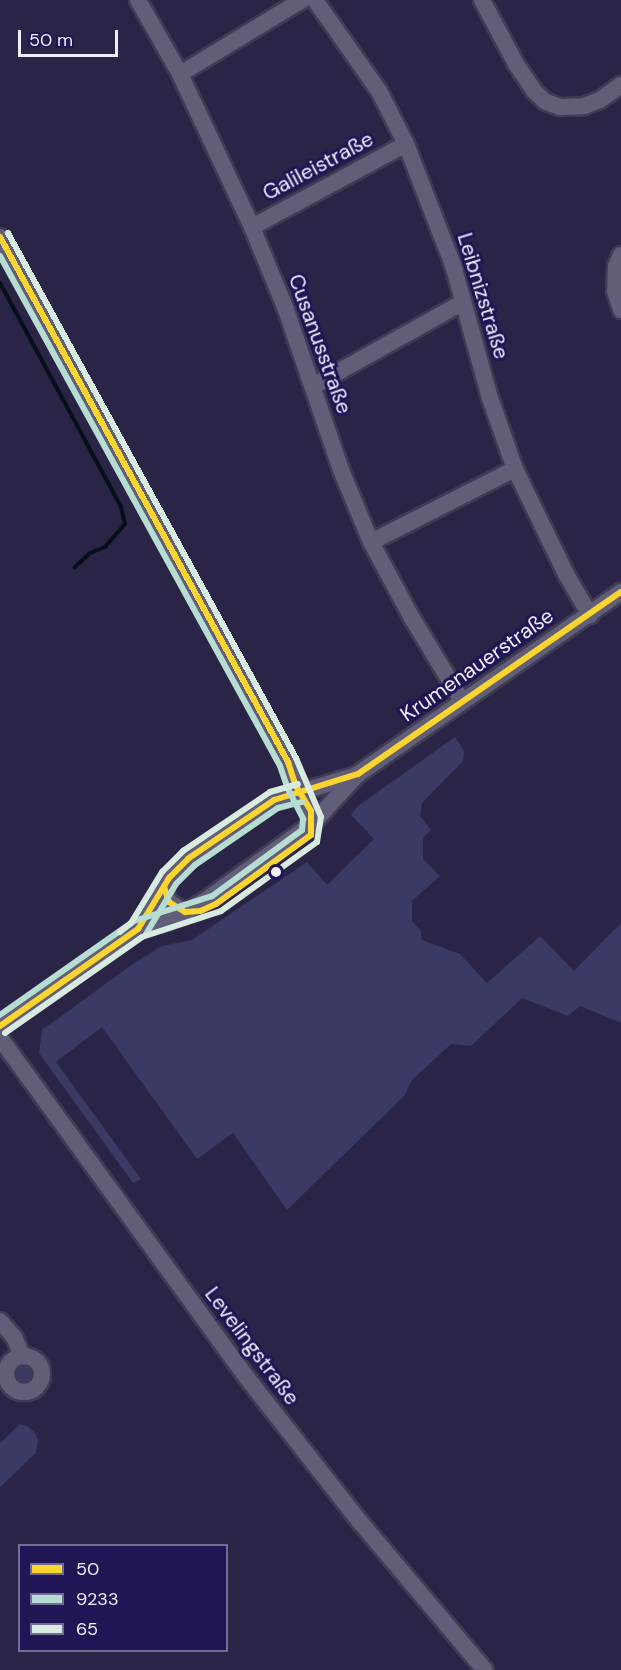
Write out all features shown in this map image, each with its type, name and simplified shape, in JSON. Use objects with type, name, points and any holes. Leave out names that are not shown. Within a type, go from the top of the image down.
[{"type":"street","name":"Cusanusstraße","points":[[138,0],[180,74],[252,227],[313,386],[341,470],[371,542],[411,618],[462,701]]},
{"type":"street","points":[[180,74],[302,0]]},
{"type":"street","name":"Leibnizstraße","points":[[315,0],[379,91],[406,144],[453,265],[490,398],[515,468],[566,573],[590,615]]},
{"type":"street","points":[[483,0],[516,64],[534,91],[546,102],[560,107],[584,106],[600,100],[621,86]]},
{"type":"street","name":"Galileistraße","points":[[252,227],[406,144]]},
{"type":"street","points":[[0,237],[282,753],[311,811],[312,824]]},
{"type":"street","points":[[621,255],[616,266],[615,291],[621,310]]},
{"type":"street","points":[[313,386],[463,302]]},
{"type":"street","points":[[371,542],[515,468]]},
{"type":"street","name":"Krumenauerstraße","points":[[0,1026],[138,929],[167,922],[185,912],[312,824],[358,774],[621,592]]},
{"type":"street","name":"Krumenauerstraße","points":[[138,929],[164,887],[189,858],[274,800],[358,774]]},
{"type":"street","points":[[164,887],[169,902],[185,912]]},
{"type":"street","name":"Levelingstraße","points":[[0,1038],[244,1374],[361,1523],[485,1670]]},
{"type":"street","points":[[0,1321],[14,1337],[22,1356]]},
{"type":"shaded area","points":[[455,737],[464,751],[463,761],[422,803],[420,816],[431,830],[423,838],[423,859],[440,876],[412,901],[412,921],[421,931],[422,940],[460,954],[487,983],[540,936],[574,971],[621,923],[621,1023],[580,1006],[568,1016],[522,998],[471,1046],[451,1044],[411,1081],[405,1095],[287,1210],[233,1133],[197,1159],[102,1027],[56,1062],[141,1179],[133,1183],[39,1053],[42,1030],[137,961],[162,946],[192,940],[307,862],[327,885],[374,839],[351,815],[358,806]]},
{"type":"shaded area","points":[[19,1362],[26,1362],[33,1371],[34,1378],[27,1385],[19,1383],[15,1377]]},
{"type":"shaded area","points":[[20,1424],[29,1427],[36,1434],[38,1441],[36,1453],[0,1487],[0,1443]]},
{"type":"waterway","points":[[0,283],[121,507],[125,524],[105,547],[90,553],[75,567]]},
{"type":"transit line","name":"65","points":[[5,1033],[142,937],[221,911],[317,842],[321,817],[296,758],[8,233]]},
{"type":"transit line","name":"50","points":[[0,237],[288,762],[296,786],[311,811],[311,835],[216,904],[200,911],[185,912],[169,902],[164,887]]},
{"type":"transit line","name":"9233","points":[[0,256],[280,766],[288,789],[303,819],[302,830],[212,896],[134,921],[0,1015]]},
{"type":"transit line","name":"50","points":[[0,1026],[138,929],[169,878],[189,858],[274,800],[358,774],[621,592]]},
{"type":"transit line","name":"65","points":[[120,932],[131,923],[162,872],[183,851],[270,792],[298,784]]},
{"type":"transit line","name":"9233","points":[[146,934],[176,884],[195,865],[278,808],[302,802]]}]
